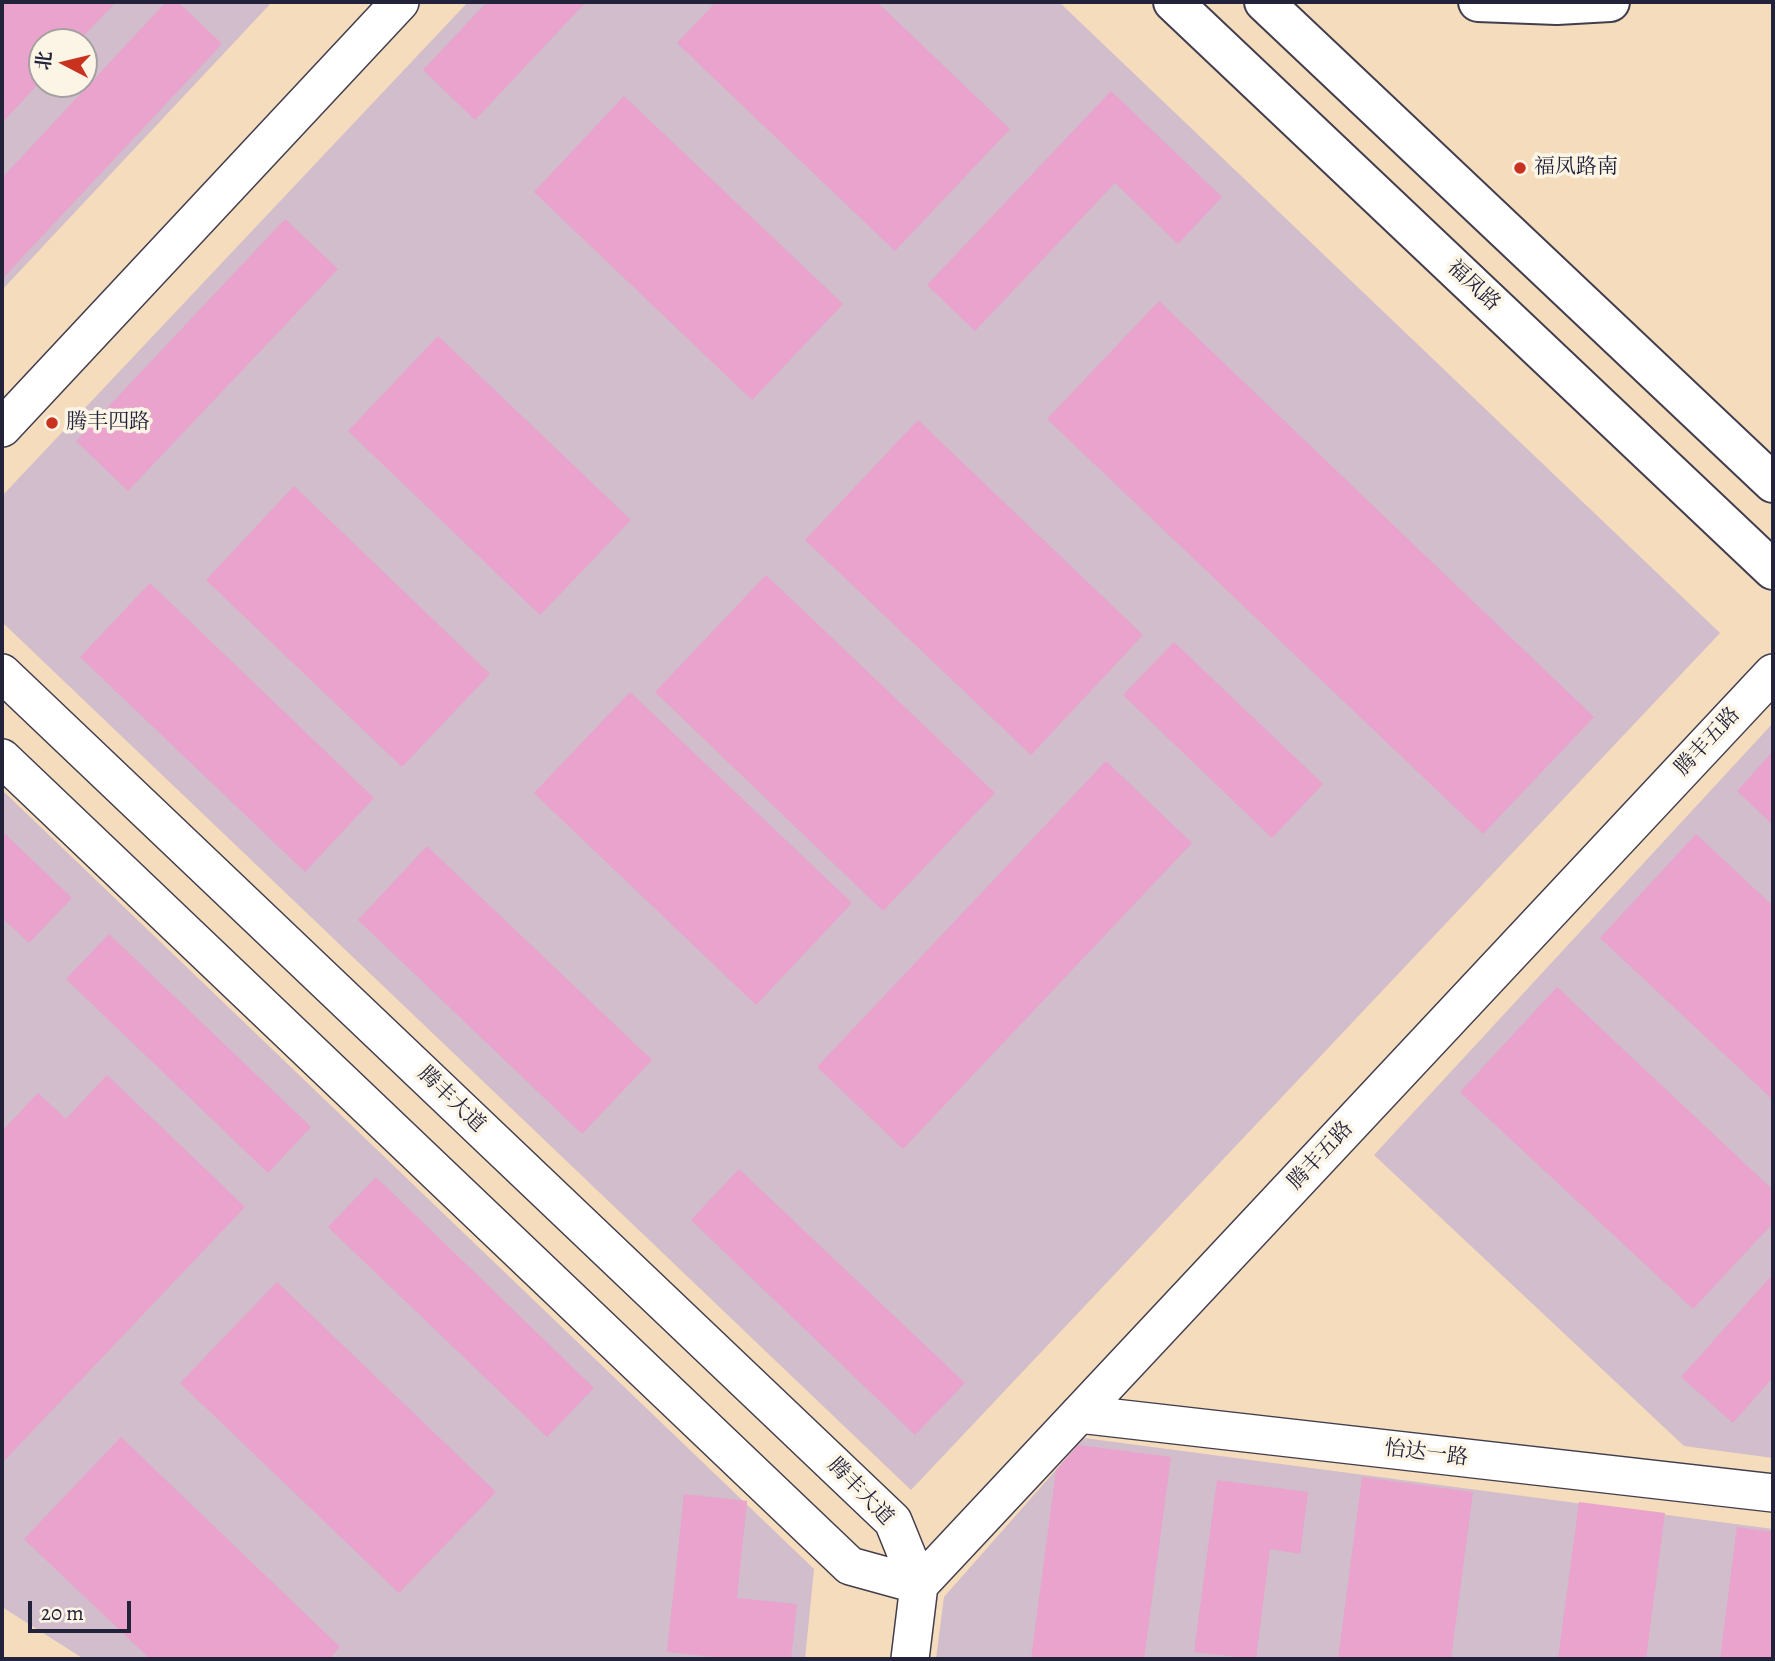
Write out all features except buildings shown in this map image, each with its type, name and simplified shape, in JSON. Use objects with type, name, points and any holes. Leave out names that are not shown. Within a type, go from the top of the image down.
[{"type":"main road","name":"福凤路","points":[[1173,2],[1773,570]]},
{"type":"main road","points":[[1264,2],[1771,475]]},
{"type":"main road","points":[[1478,2],[1557,5],[1610,2]]},
{"type":"street","points":[[2,428],[400,2]]},
{"type":"street","name":"腾丰大道","points":[[2,673],[893,1521],[919,1586]]},
{"type":"street","name":"腾丰五路","points":[[919,1586],[1773,673]]},
{"type":"street","points":[[2,758],[850,1566],[919,1586],[910,1659]]},
{"type":"street","name":"怡达一路","points":[[1079,1414],[1773,1493]]},
{"type":"shaded area","points":[[2,2],[272,2],[2,290]]},
{"type":"shaded area","points":[[468,2],[1059,2],[1720,633],[911,1490],[2,622],[2,496]]},
{"type":"shaded area","points":[[1773,723],[1773,1458],[1684,1446],[1374,1155]]},
{"type":"shaded area","points":[[2,790],[814,1569],[805,1659],[84,1659],[2,1607]]},
{"type":"shaded area","points":[[1084,1438],[1773,1529],[1773,1659],[936,1659],[944,1597]]},
{"type":"place","name":"福凤路南","points":[[1520,168]]},
{"type":"place","name":"腾丰四路","points":[[52,423]]}]
